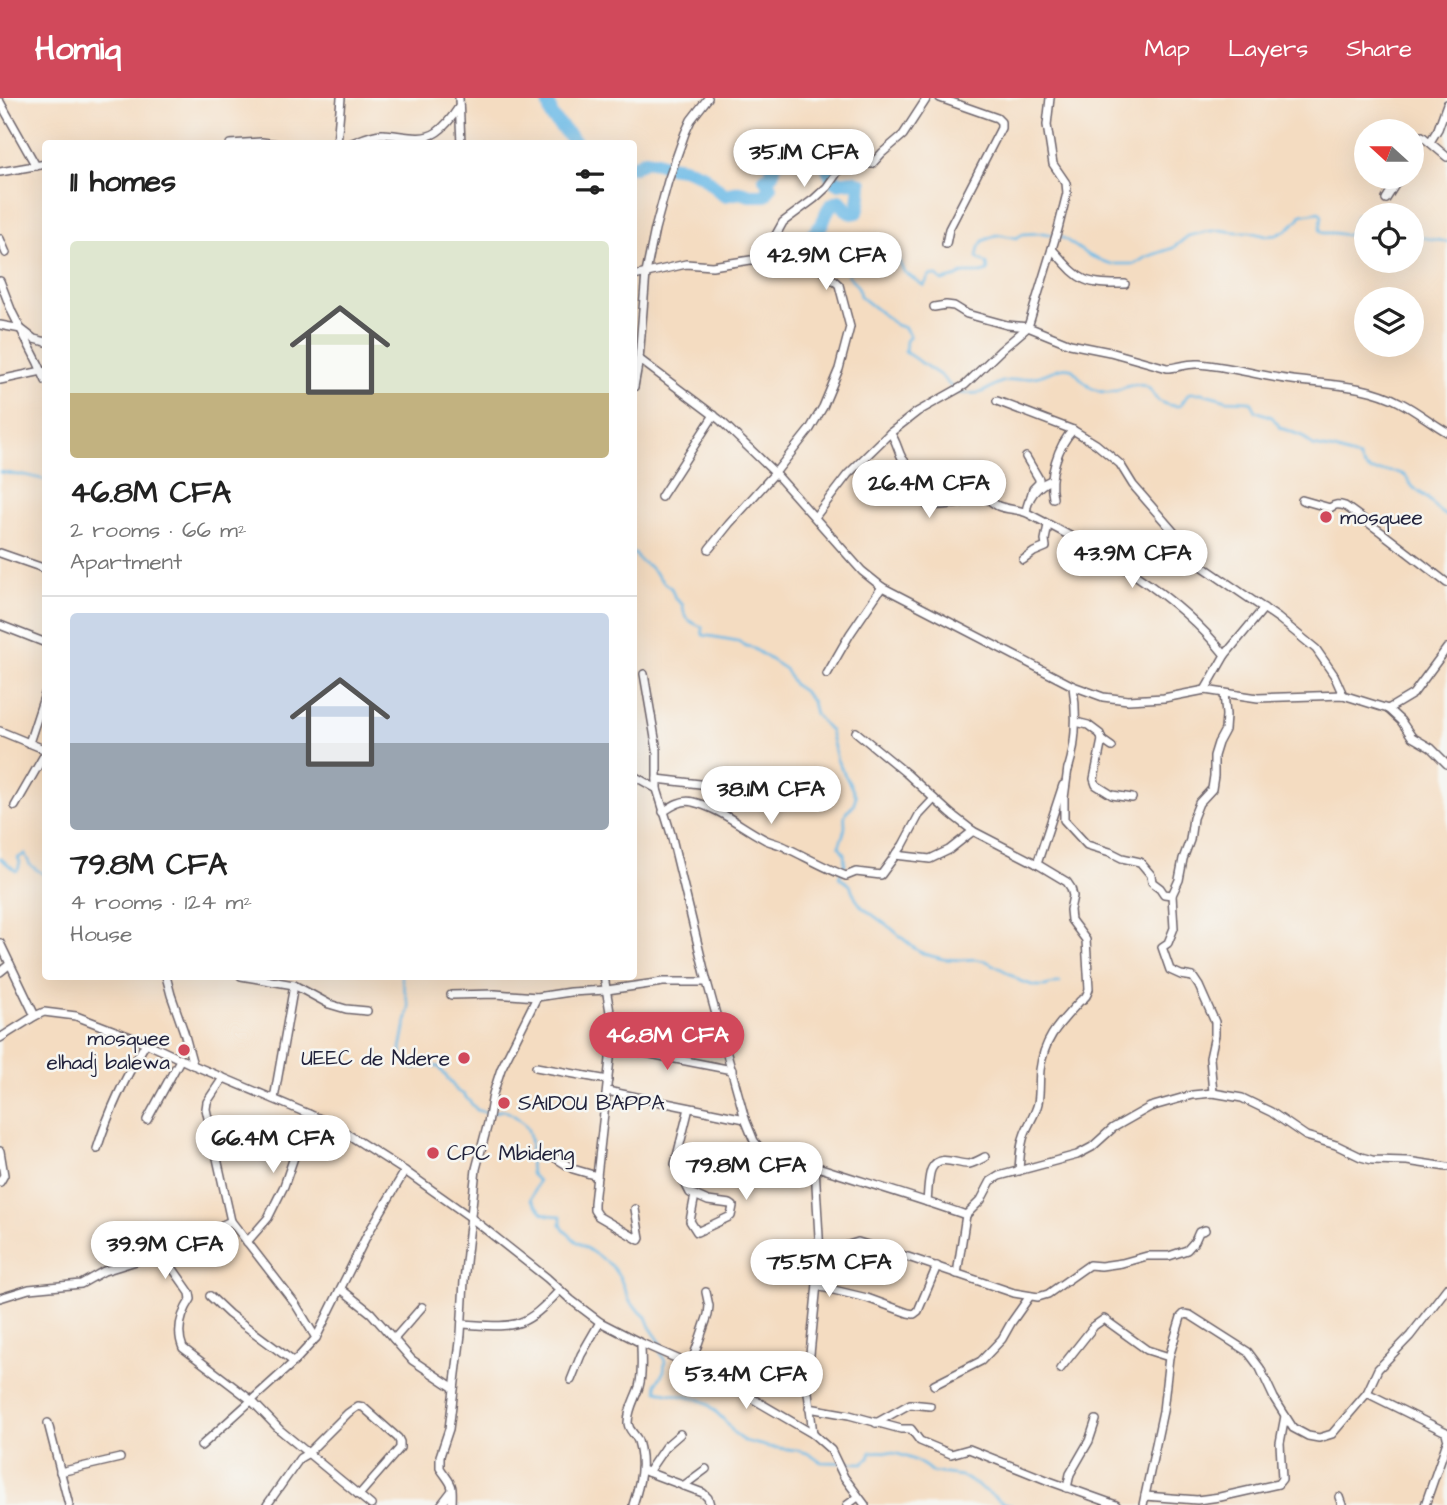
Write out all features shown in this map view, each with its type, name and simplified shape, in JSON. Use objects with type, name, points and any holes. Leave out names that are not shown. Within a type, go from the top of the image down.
[{"type":"street","points":[[337,140],[341,98]]},
{"type":"street","points":[[459,98],[461,140]]},
{"type":"street","points":[[637,370],[637,344],[646,273],[655,229],[668,181],[691,120],[708,98]]},
{"type":"street","points":[[753,261],[772,242],[783,222],[821,193],[839,170],[857,162],[872,164],[903,135],[927,98]]},
{"type":"street","points":[[940,98],[998,118],[1001,122],[1001,128],[949,229],[946,244]]},
{"type":"street","points":[[815,517],[848,474],[890,433],[917,411],[965,385],[1028,327],[1067,193],[1066,183],[1053,164],[1047,125],[1050,98]]},
{"type":"street","points":[[0,103],[36,166]]},
{"type":"street","points":[[1430,142],[1438,130],[1447,104]]},
{"type":"street","points":[[360,140],[383,134],[415,138],[431,136],[445,126],[459,107]]},
{"type":"street","points":[[1424,138],[1447,157]]},
{"type":"street","points":[[0,172],[42,165]]},
{"type":"street","points":[[1386,199],[1393,189]]},
{"type":"street","points":[[0,239],[6,253]]},
{"type":"street","points":[[1052,247],[1081,278],[1094,284],[1125,284]]},
{"type":"street","points":[[637,275],[686,264],[712,266],[770,257],[788,257],[821,269],[839,285],[850,327],[839,369],[823,407],[810,429],[709,549]]},
{"type":"street","points":[[0,281],[12,312],[42,361],[42,371],[0,380]]},
{"type":"street","points":[[934,307],[954,306],[967,314],[1007,325],[1028,327],[1070,344],[1167,368],[1198,364],[1377,393],[1401,402],[1447,432]]},
{"type":"street","points":[[0,325],[21,329],[34,339],[42,341]]},
{"type":"street","points":[[639,359],[743,441],[775,472],[862,571],[882,587],[1073,686],[1103,697],[1128,700],[1164,698],[1205,690],[1258,698],[1343,695],[1388,709],[1412,737],[1431,748],[1447,764]]},
{"type":"street","points":[[997,401],[1073,430],[1096,444],[1120,464],[1133,485],[1199,564],[1278,618],[1316,649],[1334,675],[1343,695]]},
{"type":"street","points":[[661,497],[713,415]]},
{"type":"street","points":[[1053,498],[1051,480],[1056,460],[1073,430]]},
{"type":"street","points":[[890,433],[896,439],[903,458],[915,476],[916,496],[928,506],[954,505],[985,497],[1000,507],[1026,512],[1149,584],[1195,623],[1225,655]]},
{"type":"street","points":[[1026,457],[1035,470],[1039,483],[1033,489],[1026,512]]},
{"type":"street","points":[[1031,496],[1038,487],[1051,480]]},
{"type":"street","points":[[1302,500],[1324,508],[1338,504],[1345,506],[1447,583]]},
{"type":"street","points":[[1023,560],[1046,547],[1048,525]]},
{"type":"street","points":[[0,552],[42,568]]},
{"type":"street","points":[[827,674],[882,587]]},
{"type":"street","points":[[1205,690],[1225,655],[1264,608]]},
{"type":"street","points":[[0,625],[42,641]]},
{"type":"street","points":[[1388,709],[1413,694],[1446,649]]},
{"type":"street","points":[[644,674],[657,750],[657,789],[671,834],[707,982],[745,1119],[754,1141],[759,1147],[815,1167],[966,1215]]},
{"type":"street","points":[[1037,864],[1074,752],[1076,722],[1073,686]]},
{"type":"street","points":[[1213,1093],[1210,1058],[1215,1023],[1193,977],[1170,970],[1162,947],[1168,943],[1174,928],[1172,895],[1191,840],[1193,818],[1199,803],[1212,789],[1214,756],[1225,730],[1224,693]]},
{"type":"street","points":[[29,743],[42,703]]},
{"type":"street","points":[[1076,722],[1088,725],[1100,734],[1102,740],[1096,762],[1096,785],[1112,795],[1132,798]]},
{"type":"street","points":[[0,731],[42,749]]},
{"type":"street","points":[[856,732],[973,831],[1037,864],[1067,882],[1071,888],[1071,920],[1086,940],[1089,989],[1087,995],[1055,1027],[1047,1041],[1043,1052],[1037,1104],[1020,1149],[1019,1171]]},
{"type":"street","points":[[1102,740],[1112,747]]},
{"type":"street","points":[[15,806],[42,758]]},
{"type":"street","points":[[1068,768],[1064,820],[1075,834],[1087,845],[1140,862],[1151,875],[1152,882],[1164,894],[1172,895]]},
{"type":"street","points":[[637,778],[657,789]]},
{"type":"street","points":[[657,779],[718,786],[763,787]]},
{"type":"street","points":[[663,812],[675,804],[691,801],[846,876],[856,872],[881,875],[903,845],[919,815],[934,799]]},
{"type":"street","points":[[895,855],[930,859],[949,850],[973,831]]},
{"type":"street","points":[[0,943],[35,1016]]},
{"type":"street","points":[[0,972],[10,964]]},
{"type":"street","points":[[167,980],[193,1065]]},
{"type":"street","points":[[265,980],[294,985],[329,1004],[367,1011]]},
{"type":"street","points":[[605,980],[611,1043],[594,1210],[598,1216],[639,1240],[635,1209]]},
{"type":"street","points":[[451,995],[537,997],[663,982],[707,982]]},
{"type":"street","points":[[274,1099],[294,985]]},
{"type":"street","points":[[452,1505],[453,1490],[450,1480],[440,1468],[440,1456],[449,1429],[476,1169],[501,1069],[537,997]]},
{"type":"street","points":[[0,1038],[44,1012],[76,1016],[146,1043],[330,1123],[470,1217],[600,1322],[691,1364],[813,1434],[831,1450],[865,1505]]},
{"type":"street","points":[[97,1149],[116,1096],[146,1043]]},
{"type":"street","points":[[611,1043],[640,1052],[732,1070]]},
{"type":"street","points":[[147,1119],[180,1060]]},
{"type":"street","points":[[536,1067],[607,1080]]},
{"type":"street","points":[[223,1078],[207,1102],[206,1109],[231,1221],[296,1305],[316,1338]]},
{"type":"street","points":[[607,1091],[745,1119]]},
{"type":"street","points":[[957,1274],[966,1215],[981,1200],[991,1181],[999,1176],[1077,1155],[1092,1147],[1113,1128],[1150,1107],[1192,1094],[1213,1093],[1242,1098],[1270,1112],[1306,1136],[1361,1157],[1447,1167]]},
{"type":"street","points":[[689,1108],[675,1164],[690,1193],[695,1195],[708,1201],[730,1204],[733,1206],[731,1216],[697,1232],[690,1221],[695,1195]]},
{"type":"street","points":[[247,1242],[268,1218],[285,1186],[309,1114]]},
{"type":"street","points":[[0,1151],[4,1175],[0,1182]]},
{"type":"street","points":[[554,1157],[573,1169],[597,1176]]},
{"type":"street","points":[[927,1202],[932,1168],[937,1163],[952,1160],[969,1164],[985,1157]]},
{"type":"street","points":[[813,1434],[807,1384],[820,1254],[815,1167]]},
{"type":"street","points":[[201,1446],[294,1362],[316,1338],[367,1235],[405,1171]]},
{"type":"street","points":[[0,1298],[29,1289],[81,1284],[104,1270],[162,1253],[231,1221]]},
{"type":"street","points":[[803,1253],[820,1254],[858,1242],[1014,1293],[1038,1297],[1069,1281],[1089,1265],[1122,1263],[1147,1256],[1168,1256],[1187,1250],[1199,1232],[1205,1230]]},
{"type":"street","points":[[162,1253],[190,1293],[191,1299],[182,1312],[180,1326],[183,1348],[251,1399],[307,1454],[371,1505]]},
{"type":"street","points":[[817,1286],[867,1298],[914,1314],[918,1311],[937,1266]]},
{"type":"street","points":[[1285,1416],[1280,1443],[1282,1479],[1278,1484],[1197,1500],[1144,1501],[1163,1411],[1169,1357],[1184,1314],[1190,1315],[1248,1352],[1260,1368],[1274,1398],[1293,1428],[1319,1438],[1332,1434],[1367,1393],[1378,1369],[1410,1336],[1447,1287]]},
{"type":"street","points":[[341,1289],[371,1313],[412,1360],[454,1388]]},
{"type":"street","points":[[462,1324],[498,1326],[523,1322],[533,1317],[560,1290]]},
{"type":"street","points":[[691,1364],[708,1315],[706,1292]]},
{"type":"street","points":[[210,1296],[229,1314],[294,1362]]},
{"type":"street","points":[[934,1385],[981,1361],[1002,1339],[1030,1296]]},
{"type":"street","points":[[394,1339],[422,1307]]},
{"type":"street","points":[[1060,1369],[1094,1326],[1104,1319],[1147,1350],[1169,1357]]},
{"type":"street","points":[[571,1380],[581,1355],[600,1322]]},
{"type":"street","points":[[641,1343],[639,1386],[630,1409],[628,1425],[630,1432],[636,1436],[645,1471]]},
{"type":"street","points":[[1367,1393],[1446,1432],[1447,1437]]},
{"type":"street","points":[[876,1423],[911,1405],[930,1406]]},
{"type":"street","points":[[267,1505],[296,1463],[358,1406],[363,1407],[398,1438],[401,1445],[359,1495]]},
{"type":"street","points":[[809,1408],[911,1429],[920,1441],[951,1454],[969,1449],[1116,1505]]},
{"type":"street","points":[[1068,1488],[1070,1474],[1089,1441],[1096,1420]]},
{"type":"street","points":[[48,1423],[69,1505]]},
{"type":"street","points":[[634,1505],[645,1471],[680,1434]]},
{"type":"street","points":[[1425,1505],[1447,1442]]},
{"type":"street","points":[[60,1472],[120,1458]]},
{"type":"street","points":[[683,1486],[706,1469]]},
{"type":"street","points":[[645,1471],[703,1493],[710,1505]]},
{"type":"street","points":[[441,1505],[453,1490]]},
{"type":"street","points":[[847,1505],[858,1497]]},
{"type":"street","points":[[1339,1497],[1342,1505]]},
{"type":"waterway","points":[[547,98],[552,117],[573,140]]},
{"type":"waterway","points":[[637,165],[645,160],[683,168],[702,175],[724,195],[740,192],[765,195],[770,187],[765,178],[772,174],[774,169],[771,164],[787,154],[786,141],[797,139],[817,150],[834,181],[861,184],[857,212],[848,212],[840,201],[835,203],[828,209],[822,224],[811,237],[820,249],[826,252],[833,250],[835,244],[842,241],[845,243]]},
{"type":"waterway","points":[[1354,222],[1351,231],[1346,235],[1323,233],[1320,230],[1322,216],[1319,212],[1301,215],[1287,230],[1276,235],[1220,230],[1205,232],[1188,236],[1173,248],[1146,257],[1135,264],[1105,262],[1088,255],[1063,238],[1044,233],[1023,234],[1016,238],[996,235],[983,241],[979,247],[977,257],[987,264],[988,271],[964,273],[942,281],[932,275],[924,286],[904,272],[896,255],[882,242],[855,236],[845,243],[849,263],[848,275],[858,287],[860,296],[896,325],[905,328],[910,336],[906,341],[905,352],[941,376],[957,393],[981,392],[1002,382],[1039,376],[1066,367],[1072,369],[1086,384],[1101,392],[1140,385],[1150,389],[1156,399],[1169,405],[1180,406],[1189,393],[1249,401],[1256,411],[1272,417],[1281,428],[1302,436],[1313,446],[1359,458],[1363,465],[1373,471],[1404,475],[1413,487],[1447,516]]},
{"type":"waterway","points":[[1424,238],[1447,242]]},
{"type":"waterway","points":[[0,472],[42,479]]},
{"type":"waterway","points":[[637,557],[671,588],[675,598],[683,605],[686,617],[702,627],[703,635],[738,641],[751,647],[785,669],[794,685],[812,702],[815,714],[830,731],[837,760],[856,796],[853,806],[845,815],[845,830],[839,846],[844,853],[845,864],[839,877],[850,885],[862,907],[924,954],[943,959],[986,961],[1020,981],[1035,986],[1060,982]]},
{"type":"waterway","points":[[0,858],[16,871],[20,862],[18,858],[25,854],[30,865],[42,873]]},
{"type":"waterway","points":[[402,980],[409,1007],[401,1049],[407,1065],[414,1068],[431,1065],[439,1067],[457,1091],[477,1110],[488,1113],[504,1110],[528,1129],[531,1174],[538,1181],[531,1199],[543,1213],[561,1216],[564,1230],[611,1265],[630,1302],[646,1317],[661,1343],[661,1354],[665,1361],[664,1371],[656,1384],[657,1391],[707,1403],[744,1441],[796,1450],[821,1462],[863,1463],[871,1452],[896,1454],[912,1459],[932,1472],[961,1476],[1011,1505]]},
{"type":"place","name":"mosquee","points":[[1326,517]]},
{"type":"place","name":"mosquee elhadj balewa","points":[[184,1050]]},
{"type":"place","name":"UEEC de Ndere","points":[[464,1058]]},
{"type":"place","name":"SAIDOU BAPPA","points":[[504,1103]]},
{"type":"place","name":"CPC Mbideng","points":[[433,1153]]}]
